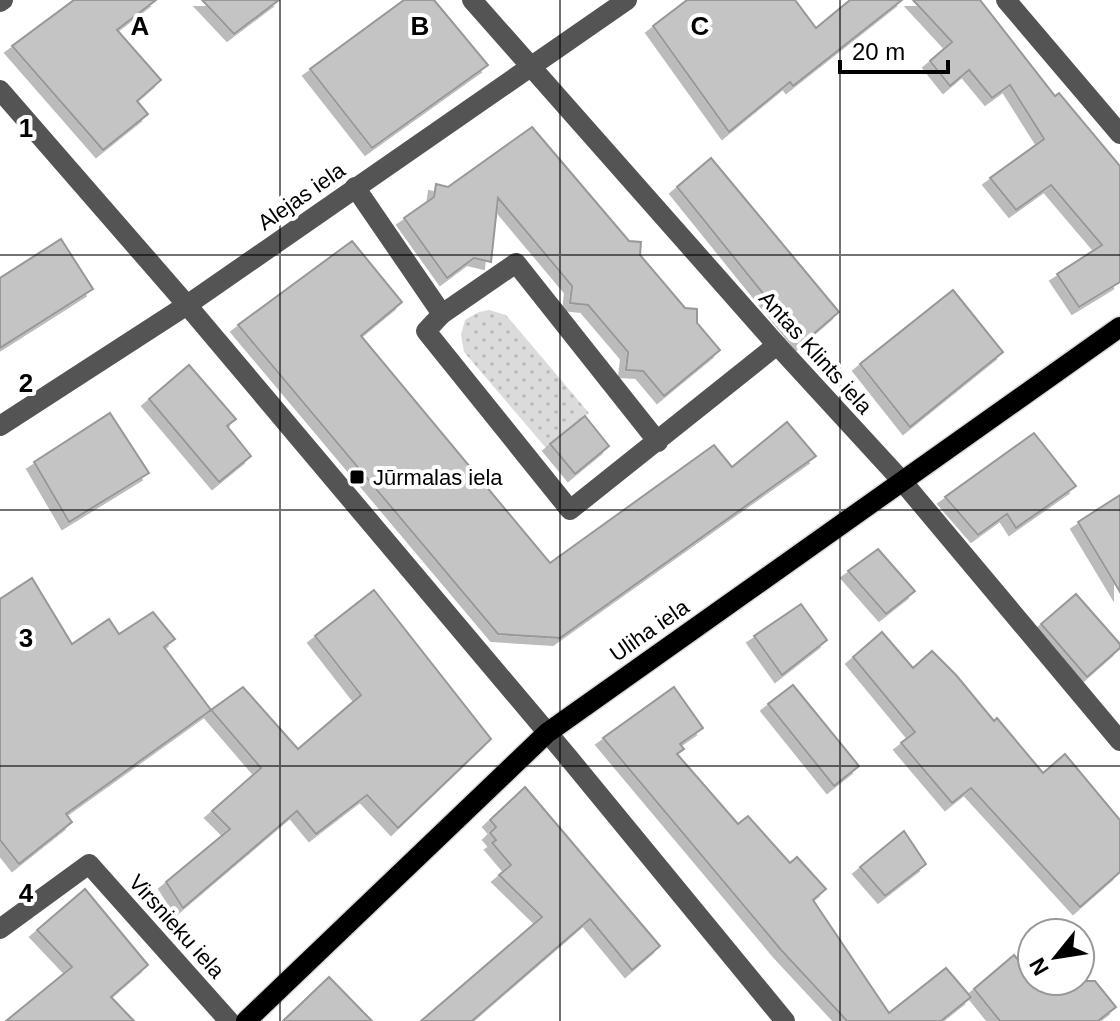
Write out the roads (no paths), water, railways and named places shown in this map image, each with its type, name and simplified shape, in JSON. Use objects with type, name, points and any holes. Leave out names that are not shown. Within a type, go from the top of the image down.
[{"type":"main road","name":"Uliha iela","points":[[246,1021],[547,733],[1120,327]]},
{"type":"street","name":"Antas Klints iela","points":[[472,0],[777,345],[902,481],[1120,741]]},
{"type":"street","name":"Alejas iela","points":[[0,426],[187,305],[627,0]]},
{"type":"street","points":[[1006,0],[1120,134]]},
{"type":"street","points":[[0,90],[187,305],[785,1021]]},
{"type":"street","points":[[355,187],[442,314]]},
{"type":"street","points":[[658,442],[516,263],[442,314],[426,331],[570,510],[658,442],[777,345]]},
{"type":"street","name":"Virsnieku iela","points":[[0,929],[89,864],[229,1021]]},
{"type":"place","name":"Jūrmalas iela","points":[[357,477]]}]
